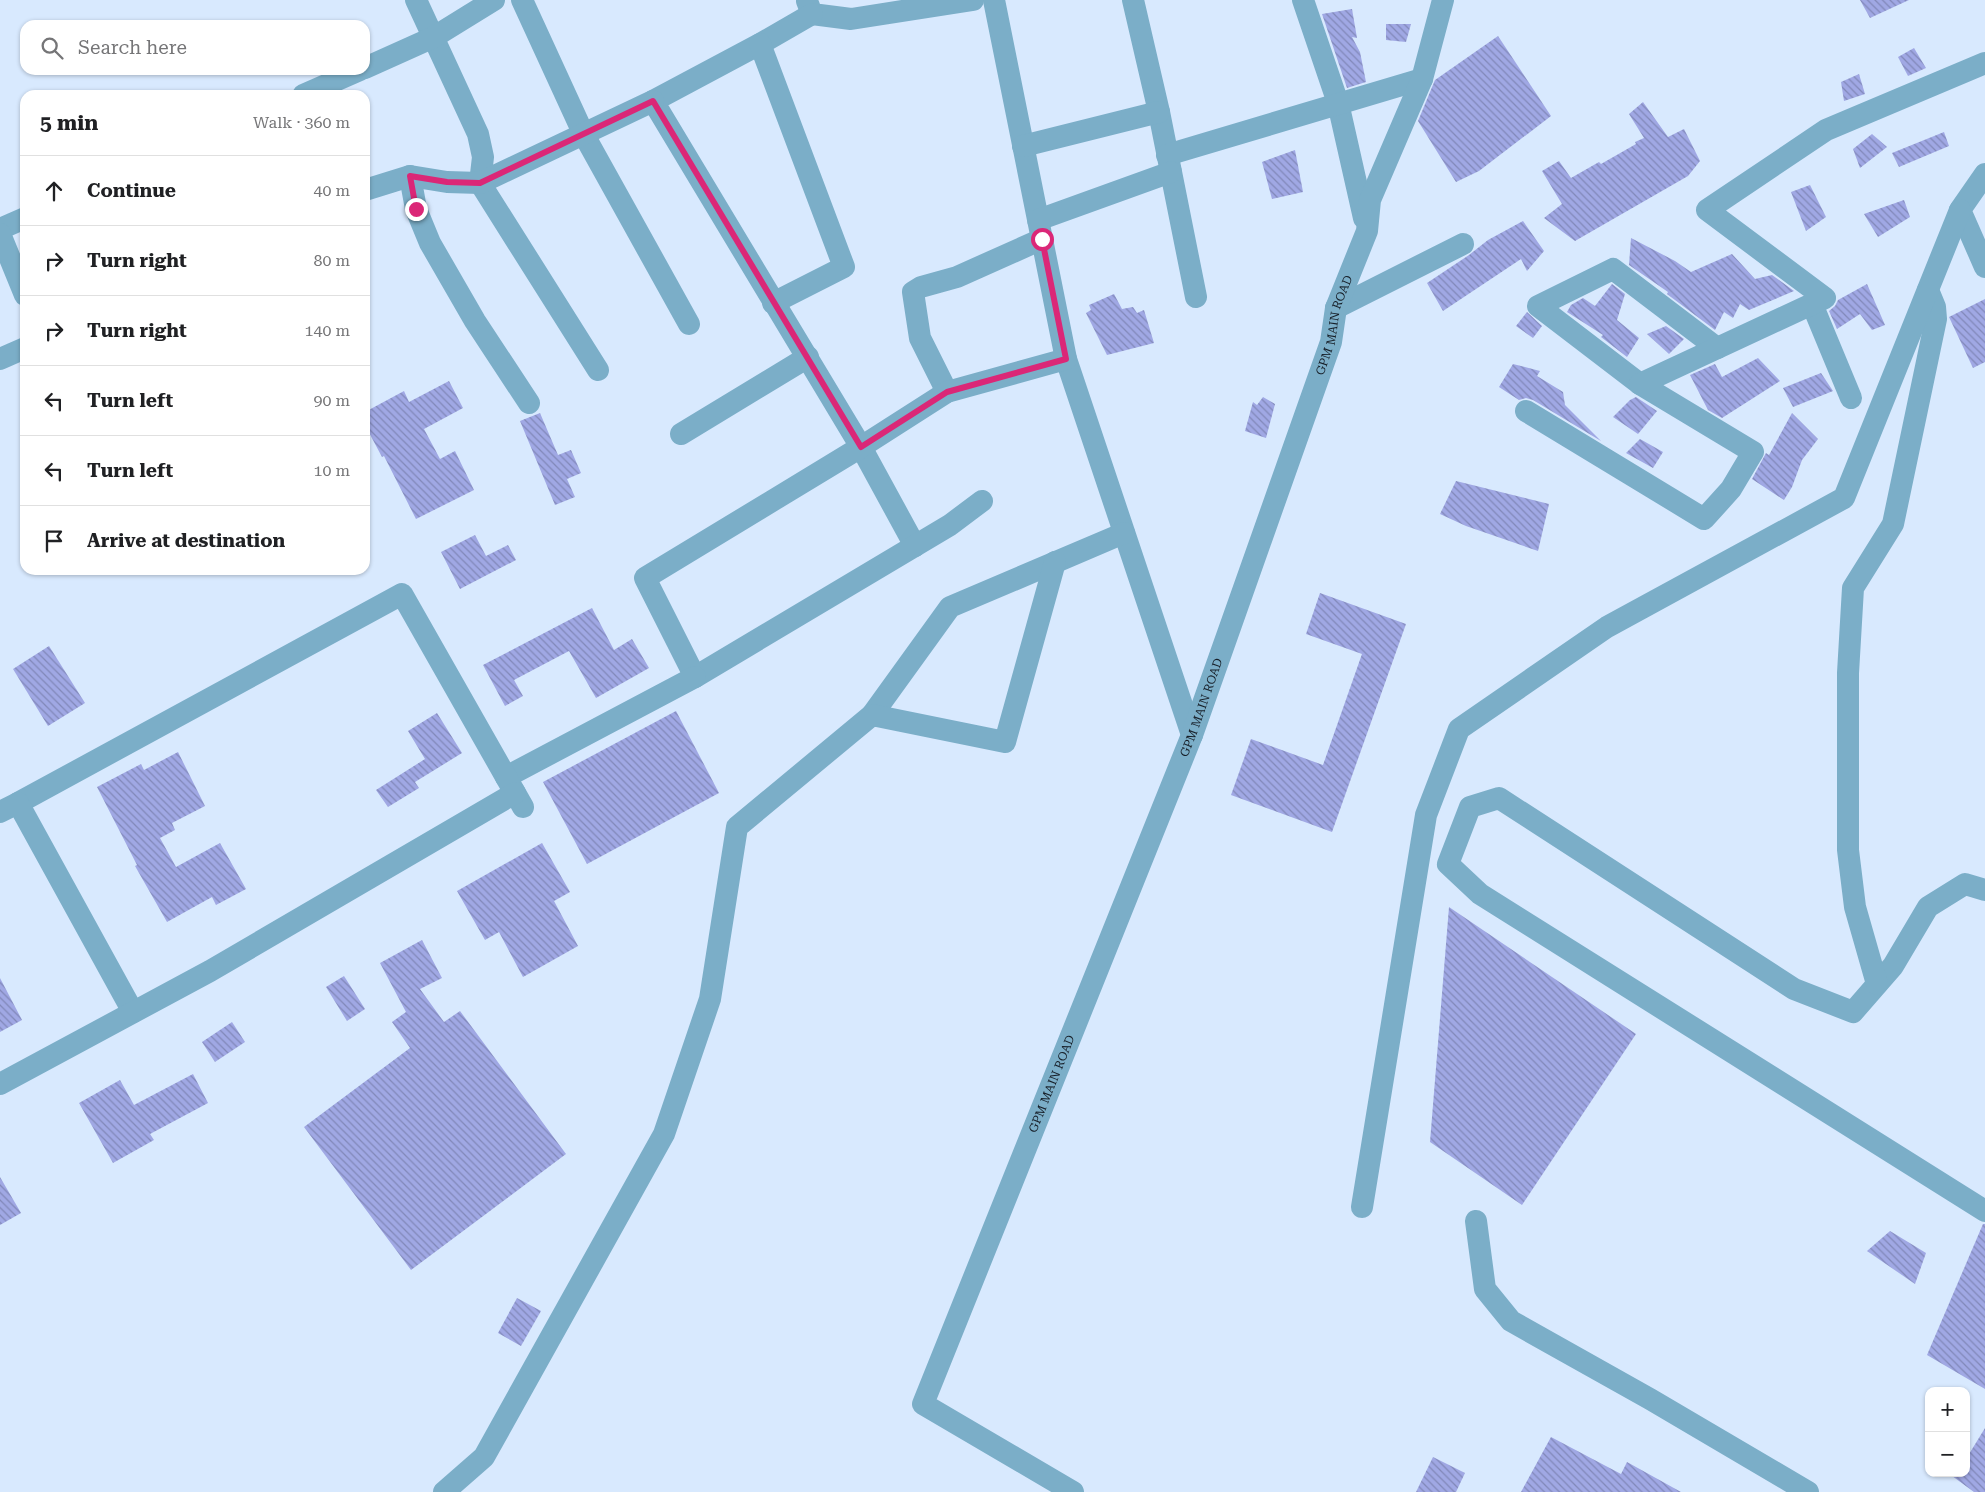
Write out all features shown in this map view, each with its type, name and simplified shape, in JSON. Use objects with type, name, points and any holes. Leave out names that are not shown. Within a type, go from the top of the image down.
[{"type":"street","points":[[416,0],[478,134],[483,157],[480,183],[598,370]]},
{"type":"street","points":[[370,66],[434,37],[494,0]]},
{"type":"street","points":[[522,0],[584,135],[689,324]]},
{"type":"street","points":[[370,188],[410,176],[447,182],[480,183],[653,101],[760,44],[810,7],[851,19],[973,0]]},
{"type":"street","points":[[994,0],[1066,359],[1192,735]]},
{"type":"street","points":[[1133,0],[1159,112],[1196,297]]},
{"type":"street","points":[[1303,0],[1338,103],[1367,231]]},
{"type":"street","name":"GPM MAIN ROAD","points":[[1073,1492],[923,1404],[1192,735],[1331,342],[1336,308],[1367,231],[1370,200],[1422,79],[1443,0]]},
{"type":"street","points":[[760,44],[844,267],[774,303]]},
{"type":"street","points":[[1640,384],[1825,298],[1707,210],[1826,130],[1985,63]]},
{"type":"street","points":[[314,90],[349,75]]},
{"type":"street","points":[[947,392],[920,338],[912,292],[957,277],[1040,230],[1169,163],[1338,103],[1422,79]]},
{"type":"street","points":[[653,101],[861,447],[915,546]]},
{"type":"street","points":[[1023,146],[1159,112]]},
{"type":"street","points":[[1362,1207],[1426,814],[1459,729],[1607,628],[1844,498],[1960,210],[1985,174]]},
{"type":"street","points":[[410,176],[416,209],[430,243],[475,321],[529,403]]},
{"type":"street","points":[[1960,210],[1985,267]]},
{"type":"street","points":[[0,229],[20,220]]},
{"type":"street","points":[[0,234],[20,283]]},
{"type":"street","points":[[1336,308],[1463,244]]},
{"type":"street","points":[[1526,411],[1704,519],[1731,489],[1753,452],[1640,384],[1538,306],[1613,269],[1717,348]]},
{"type":"street","points":[[1877,984],[1856,907],[1848,850],[1848,673],[1853,588],[1892,524],[1936,319],[1935,307],[1928,290]]},
{"type":"street","points":[[1812,304],[1851,398]]},
{"type":"street","points":[[0,359],[20,350]]},
{"type":"street","points":[[681,434],[808,357]]},
{"type":"street","points":[[695,677],[645,578],[861,447],[947,392],[1066,359]]},
{"type":"street","points":[[0,1084],[210,971],[515,792],[695,677],[950,525],[982,501]]},
{"type":"street","points":[[444,1492],[484,1457],[664,1134],[710,999],[738,826],[872,715],[950,607],[1124,533]]},
{"type":"street","points":[[872,715],[1005,742],[1055,562]]},
{"type":"street","points":[[133,1012],[9,808],[402,594],[515,792]]},
{"type":"street","points":[[1985,890],[1965,884],[1928,906],[1893,966],[1853,1012],[1794,989],[1499,798],[1470,807],[1448,864],[1480,894],[1985,1211]]},
{"type":"street","points":[[1476,1220],[1486,1289],[1511,1321],[1650,1399],[1808,1492]]},
{"type":"building","points":[[1860,0],[1909,0],[1870,18]]},
{"type":"building","points":[[1352,9],[1357,38],[1352,37],[1360,52],[1366,82],[1347,88],[1322,14]]},
{"type":"building","points":[[1386,24],[1411,24],[1406,42],[1386,40]]},
{"type":"building","points":[[1498,36],[1551,116],[1479,171],[1456,182],[1418,121],[1435,80]]},
{"type":"building","points":[[1914,48],[1926,68],[1908,76],[1898,57]]},
{"type":"building","points":[[1859,74],[1865,94],[1844,101],[1841,82]]},
{"type":"building","points":[[1643,102],[1668,137],[1684,129],[1700,161],[1688,176],[1575,241],[1544,218],[1562,204],[1542,171],[1559,161],[1571,178],[1636,144],[1635,142],[1644,138],[1629,114]]},
{"type":"building","points":[[1944,132],[1949,146],[1899,167],[1892,153]]},
{"type":"building","points":[[1872,134],[1887,147],[1860,168],[1853,149]]},
{"type":"building","points":[[1295,150],[1303,192],[1272,199],[1262,162]]},
{"type":"building","points":[[1810,185],[1826,217],[1806,231],[1791,192]]},
{"type":"building","points":[[1904,200],[1910,217],[1878,237],[1864,214]]},
{"type":"building","points":[[1523,221],[1544,251],[1527,271],[1521,259],[1443,311],[1427,283],[1488,240]]},
{"type":"building","points":[[1631,238],[1675,261],[1691,272],[1732,254],[1755,279],[1772,275],[1794,291],[1749,310],[1740,304],[1733,318],[1724,312],[1715,330],[1667,294],[1668,292],[1629,265]]},
{"type":"building","points":[[1612,284],[1625,294],[1617,320],[1639,338],[1627,357],[1601,337],[1603,335],[1567,312],[1571,305],[1583,298],[1595,306]]},
{"type":"building","points":[[1867,284],[1885,325],[1872,330],[1860,314],[1837,329],[1829,311],[1838,300]]},
{"type":"building","points":[[1114,294],[1122,309],[1133,307],[1137,313],[1144,310],[1154,343],[1107,355],[1086,313],[1091,310],[1089,305]]},
{"type":"building","points":[[1985,299],[1985,362],[1973,368],[1949,317]]},
{"type":"building","points":[[1527,312],[1542,326],[1533,338],[1516,326]]},
{"type":"building","points":[[1666,326],[1684,339],[1669,354],[1647,334]]},
{"type":"building","points":[[1758,358],[1780,381],[1722,418],[1708,410],[1690,375],[1715,364],[1722,377]]},
{"type":"building","points":[[1513,364],[1540,371],[1537,376],[1563,392],[1565,405],[1601,441],[1533,400],[1526,398],[1519,400],[1499,387]]},
{"type":"building","points":[[1821,373],[1833,391],[1793,407],[1783,388]]},
{"type":"building","points":[[449,381],[463,408],[424,429],[440,459],[455,451],[474,490],[416,519],[384,456],[382,457],[370,434],[370,409],[404,391],[409,402]]},
{"type":"building","points":[[1263,397],[1275,404],[1266,438],[1245,431],[1253,402],[1257,405]]},
{"type":"building","points":[[1636,397],[1657,411],[1638,434],[1613,417],[1630,400]]},
{"type":"building","points":[[540,413],[558,455],[571,450],[581,473],[567,479],[575,497],[555,505],[520,421]]},
{"type":"building","points":[[1792,413],[1818,439],[1802,460],[1792,487],[1784,500],[1752,479],[1766,453],[1769,455]]},
{"type":"building","points":[[1640,439],[1663,452],[1653,468],[1626,453]]},
{"type":"building","points":[[1456,481],[1549,504],[1538,551],[1466,526],[1440,514]]},
{"type":"building","points":[[475,535],[486,556],[508,545],[516,560],[460,589],[441,552]]},
{"type":"building","points":[[1320,593],[1406,624],[1332,832],[1231,795],[1251,739],[1323,765],[1362,654],[1306,634]]},
{"type":"building","points":[[592,608],[614,650],[632,639],[649,668],[596,698],[569,651],[514,680],[523,696],[505,706],[483,665]]},
{"type":"building","points":[[49,646],[85,703],[48,726],[13,669]]},
{"type":"building","points":[[676,711],[719,793],[587,864],[543,782]]},
{"type":"building","points":[[437,713],[462,753],[415,782],[419,788],[388,807],[376,790],[425,759],[408,731]]},
{"type":"building","points":[[178,752],[205,806],[172,823],[175,830],[160,838],[176,867],[220,843],[246,889],[216,905],[212,897],[167,922],[135,866],[137,865],[97,787],[141,764],[144,770]]},
{"type":"building","points":[[542,843],[570,892],[554,901],[578,946],[523,977],[499,932],[485,940],[457,891]]},
{"type":"building","points":[[1449,907],[1636,1034],[1522,1205],[1430,1142]]},
{"type":"building","points":[[422,940],[442,978],[420,989],[444,1022],[460,1011],[566,1154],[411,1270],[304,1127],[410,1048],[392,1022],[406,1012],[380,963]]},
{"type":"building","points":[[344,976],[365,1009],[347,1021],[326,987]]},
{"type":"building","points":[[0,978],[22,1020],[0,1032]]},
{"type":"building","points":[[232,1022],[245,1042],[215,1062],[202,1042]]},
{"type":"building","points":[[193,1074],[208,1103],[150,1134],[154,1140],[113,1163],[79,1103],[120,1080],[134,1105]]},
{"type":"building","points":[[0,1177],[21,1213],[0,1225]]},
{"type":"building","points":[[1983,1224],[1985,1224],[1985,1389],[1927,1355]]},
{"type":"building","points":[[1890,1231],[1926,1253],[1915,1284],[1867,1251]]},
{"type":"building","points":[[517,1298],[541,1311],[521,1346],[498,1333]]},
{"type":"building","points":[[1985,1428],[1985,1492],[1974,1492],[1953,1477],[1970,1477],[1970,1452]]},
{"type":"building","points":[[1551,1437],[1621,1474],[1627,1462],[1681,1492],[1521,1492]]},
{"type":"building","points":[[1433,1457],[1465,1473],[1456,1492],[1416,1492]]},
{"type":"route","points":[[416,209],[410,176],[447,182],[480,183],[653,101],[861,447],[947,392],[1066,359],[1042,239]]}]
